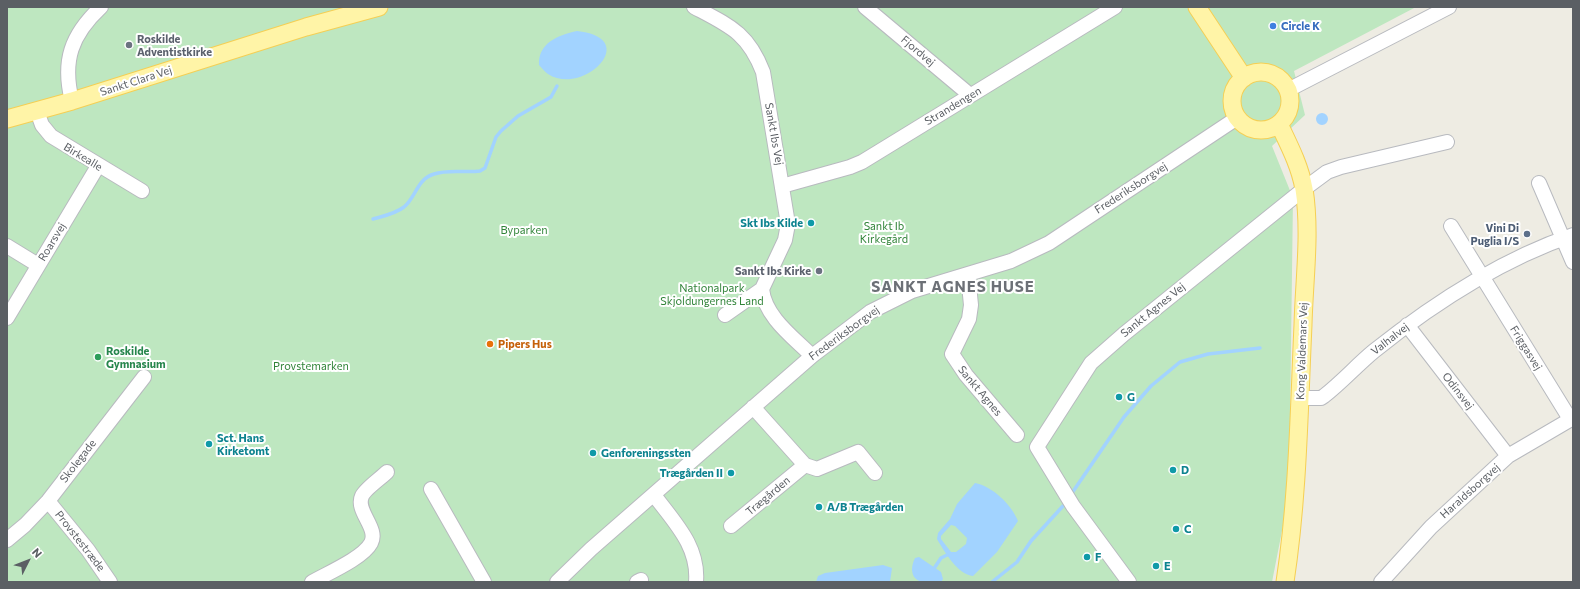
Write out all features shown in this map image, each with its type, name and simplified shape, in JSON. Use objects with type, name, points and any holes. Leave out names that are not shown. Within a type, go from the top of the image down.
[{"type":"main road","name":"Sankt Clara Vej","points":[[7,119],[37,112],[306,27],[380,7]]},
{"type":"main road","points":[[1197,7],[1244,78]]},
{"type":"main road","points":[[1252,74],[1269,74],[1277,77],[1288,90],[1290,99],[1289,109],[1279,124],[1271,129],[1252,129],[1244,125],[1234,110],[1234,92],[1244,78],[1252,74]]},
{"type":"main road","name":"Kong Valdemars Vej","points":[[1279,124],[1298,167],[1304,189],[1307,224],[1300,398],[1292,538],[1285,582]]},
{"type":"street","points":[[72,101],[67,73],[68,57],[75,39],[87,20],[101,7]]},
{"type":"street","name":"Sankt Ibs Vej","points":[[694,7],[734,28],[748,43],[756,55],[763,72],[788,224],[785,240],[762,289],[725,315]]},
{"type":"street","name":"Fjordvej","points":[[865,7],[970,95]]},
{"type":"street","name":"Strandengen","points":[[782,186],[850,167],[862,162],[1115,7]]},
{"type":"street","points":[[1288,90],[1450,7]]},
{"type":"street","name":"Birkealle","points":[[37,112],[42,125],[51,136],[98,166],[142,191]]},
{"type":"street","name":"Frederiksborgvej","points":[[563,580],[654,495],[812,356],[870,312],[902,295],[1011,262],[1048,243],[1238,118]]},
{"type":"street","name":"Sankt Agnes Vej","points":[[1129,582],[1073,506],[1036,447],[1091,362],[1327,172],[1341,166],[1447,142]]},
{"type":"street","name":"Roarsvej","points":[[7,318],[98,166]]},
{"type":"street","points":[[1539,183],[1568,236],[1573,262]]},
{"type":"street","points":[[1451,226],[1482,277]]},
{"type":"street","name":"Valhalvej","points":[[1300,398],[1321,398],[1372,352],[1407,325],[1445,299],[1524,254],[1568,236]]},
{"type":"street","points":[[7,246],[38,265]]},
{"type":"street","name":"Sankt Agnes","points":[[968,275],[971,305],[969,319],[952,354],[966,375],[1017,435]]},
{"type":"street","name":"Friggasvej","points":[[1482,277],[1571,418]]},
{"type":"street","points":[[762,289],[765,305],[812,356]]},
{"type":"street","name":"Odinsvej","points":[[1407,325],[1508,456]]},
{"type":"street","name":"Skolegade","points":[[7,540],[25,525],[48,501],[144,377]]},
{"type":"street","points":[[753,408],[805,465],[817,468],[858,452],[875,473]]},
{"type":"street","name":"Haraldsborgvej","points":[[1382,582],[1431,527],[1508,456],[1571,418]]},
{"type":"street","name":"Trægården","points":[[731,526],[805,465]]},
{"type":"street","points":[[312,582],[364,552],[372,542],[373,535],[361,503],[362,495],[387,472]]},
{"type":"street","points":[[431,489],[484,582]]},
{"type":"street","points":[[654,495],[692,548],[697,568],[696,582]]},
{"type":"street","name":"Provstestræde","points":[[48,501],[88,550],[110,582]]},
{"type":"green space","name":"Nationalpark Skjoldungernes Land","points":[[7,7],[1416,7],[1294,71],[1305,115],[1272,146],[1293,198],[1289,495],[1272,582],[7,582]]},
{"type":"water","points":[[577,31],[596,36],[605,44],[606,54],[600,64],[590,72],[577,78],[562,79],[548,74],[539,65],[542,51],[550,41]]},
{"type":"water","points":[[1322,113],[1326,115],[1328,119],[1326,123],[1322,125],[1318,123],[1316,119],[1318,115]]},
{"type":"water","points":[[975,483],[988,488],[1001,497],[1011,509],[1018,521],[997,552],[973,576],[967,575],[952,562],[937,539],[938,533],[950,519],[957,504]],"holes":[[[951,525],[955,526],[967,538],[966,544],[956,552],[951,552],[941,539],[941,536]]]},
{"type":"water","points":[[919,557],[941,572],[943,579],[941,582],[923,582],[916,579],[913,575],[912,566],[915,558]]},
{"type":"water","points":[[883,565],[892,568],[890,582],[816,582],[818,576],[825,573]]},
{"type":"waterway","points":[[373,219],[393,213],[404,207],[420,184],[428,176],[451,171],[480,171],[485,168],[496,137],[501,131],[518,116],[551,97],[557,86]]},
{"type":"waterway","points":[[1072,493],[1124,417],[1151,386],[1180,362],[1208,354],[1260,348]]},
{"type":"waterway","points":[[992,582],[1017,562],[1031,541],[1063,506]]},
{"type":"waterway","points":[[935,567],[941,558],[947,555]]},
{"type":"place","name":"Circle K","points":[[1273,26]]},
{"type":"place","name":"Roskilde Adventistkirke","points":[[129,45]]},
{"type":"place","name":"Skt Ibs Kilde","points":[[811,223]]},
{"type":"place","name":"Vini Di Puglia I/S","points":[[1527,234]]},
{"type":"place","name":"Sankt Ibs Kirke","points":[[819,271]]},
{"type":"place","name":"Pipers Hus","points":[[490,344]]},
{"type":"place","name":"Roskilde Gymnasium","points":[[98,357]]},
{"type":"place","name":"G","points":[[1119,397]]},
{"type":"place","name":"Sct. Hans Kirketomt","points":[[209,444]]},
{"type":"place","name":"Genforeningssten","points":[[593,453]]},
{"type":"place","name":"D","points":[[1173,470]]},
{"type":"place","name":"Trægården II","points":[[731,473]]},
{"type":"place","name":"A/B Trægården","points":[[819,507]]},
{"type":"place","name":"C","points":[[1176,529]]},
{"type":"place","name":"F","points":[[1087,557]]},
{"type":"place","name":"E","points":[[1156,566]]},
{"type":"district","name":"SANKT AGNES HUSE","points":[[953,287]]},
{"type":"park label","name":"Byparken","points":[[524,230]]},
{"type":"park label","name":"Sankt Ib Kirkegård","points":[[884,232]]},
{"type":"park label","name":"Provstemarken","points":[[311,366]]}]
